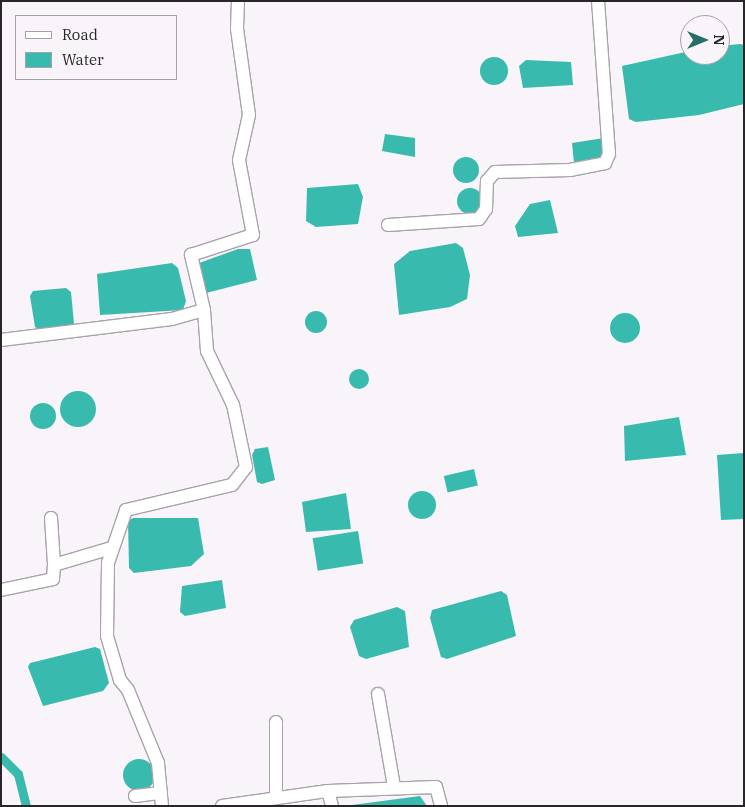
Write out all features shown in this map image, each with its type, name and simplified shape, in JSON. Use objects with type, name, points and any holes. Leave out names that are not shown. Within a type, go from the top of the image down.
[{"type":"street","points":[[135,796],[161,800],[158,763],[128,690],[120,680],[107,636],[105,614],[111,548],[126,510],[232,485],[246,467],[233,405],[207,351],[204,310],[191,255],[253,235],[240,160],[249,115],[237,29],[238,1]]},
{"type":"street","points":[[388,225],[479,219],[486,209],[487,181],[495,172],[570,170],[605,163],[608,154],[598,1]]},
{"type":"street","points":[[1,340],[172,319],[204,310]]},
{"type":"street","points":[[1,590],[53,579],[51,518]]},
{"type":"street","points":[[54,565],[111,548]]},
{"type":"street","points":[[378,694],[394,787]]},
{"type":"street","points":[[276,722],[276,796]]},
{"type":"street","points":[[222,806],[276,796],[328,791],[394,787],[436,787],[441,806]]},
{"type":"street","points":[[328,791],[332,806]]},
{"type":"water","points":[[730,45],[744,45],[744,104],[699,115],[636,122],[629,119],[622,66],[680,53],[680,65],[730,65]]},
{"type":"water","points":[[494,57],[504,61],[508,71],[504,81],[494,85],[484,81],[480,71],[484,61]]},
{"type":"water","points":[[526,60],[571,62],[573,85],[523,88],[519,66]]},
{"type":"water","points":[[385,134],[415,138],[415,157],[382,151]]},
{"type":"water","points":[[604,138],[605,156],[574,163],[572,143]]},
{"type":"water","points":[[466,157],[475,161],[479,170],[475,179],[466,183],[457,179],[453,170],[457,161]]},
{"type":"water","points":[[358,184],[363,197],[358,224],[316,227],[306,221],[307,188]]},
{"type":"water","points":[[470,188],[479,192],[483,201],[479,210],[470,214],[461,210],[457,201],[461,192]]},
{"type":"water","points":[[550,200],[558,233],[518,237],[515,226],[530,204]]},
{"type":"water","points":[[456,243],[463,248],[470,275],[467,299],[450,307],[399,315],[394,264],[410,251]]},
{"type":"water","points":[[238,249],[250,249],[257,280],[206,293],[199,263]]},
{"type":"water","points":[[172,263],[178,268],[186,301],[183,310],[100,315],[97,274]]},
{"type":"water","points":[[66,288],[71,292],[74,324],[40,330],[35,327],[30,296],[33,291]]},
{"type":"water","points":[[316,311],[324,314],[327,322],[324,330],[316,333],[308,330],[305,322],[308,314]]},
{"type":"water","points":[[625,313],[636,317],[640,328],[636,339],[625,343],[614,339],[610,328],[614,317]]},
{"type":"water","points":[[359,369],[366,372],[369,379],[366,386],[359,389],[352,386],[349,379],[352,372]]},
{"type":"water","points":[[78,391],[85,392],[91,396],[95,402],[95,416],[91,422],[85,426],[78,427],[71,426],[65,422],[61,416],[60,409],[61,402],[65,396],[71,392]]},
{"type":"water","points":[[43,403],[52,407],[56,416],[52,425],[43,429],[34,425],[30,416],[34,407]]},
{"type":"water","points":[[679,417],[686,455],[625,461],[624,426]]},
{"type":"water","points":[[268,447],[275,480],[262,484],[257,482],[252,455],[255,449]]},
{"type":"water","points":[[744,453],[744,519],[721,520],[717,455]]},
{"type":"water","points":[[474,469],[478,486],[448,493],[444,476]]},
{"type":"water","points":[[422,491],[432,495],[436,505],[432,515],[422,519],[412,515],[408,505],[412,495]]},
{"type":"water","points":[[346,493],[351,529],[306,532],[302,502]]},
{"type":"water","points":[[133,518],[198,518],[204,554],[191,566],[134,573],[129,568],[128,521]]},
{"type":"water","points":[[358,531],[363,564],[318,571],[313,538]]},
{"type":"water","points":[[222,580],[226,608],[185,616],[180,612],[182,586]]},
{"type":"water","points":[[501,591],[507,595],[516,636],[447,659],[441,657],[430,618],[432,610]]},
{"type":"water","points":[[397,607],[405,611],[409,647],[366,659],[359,656],[350,627],[354,620]]},
{"type":"water","points":[[95,647],[100,649],[109,683],[103,691],[43,706],[28,667],[30,663]]},
{"type":"water","points":[[139,759],[145,760],[150,764],[154,769],[154,781],[150,786],[145,790],[139,791],[133,790],[128,786],[124,781],[123,775],[124,769],[128,764],[133,760]]},
{"type":"water","points":[[420,796],[427,806],[352,806],[352,805]]},
{"type":"waterway","points":[[1,757],[18,774],[26,806]]}]
